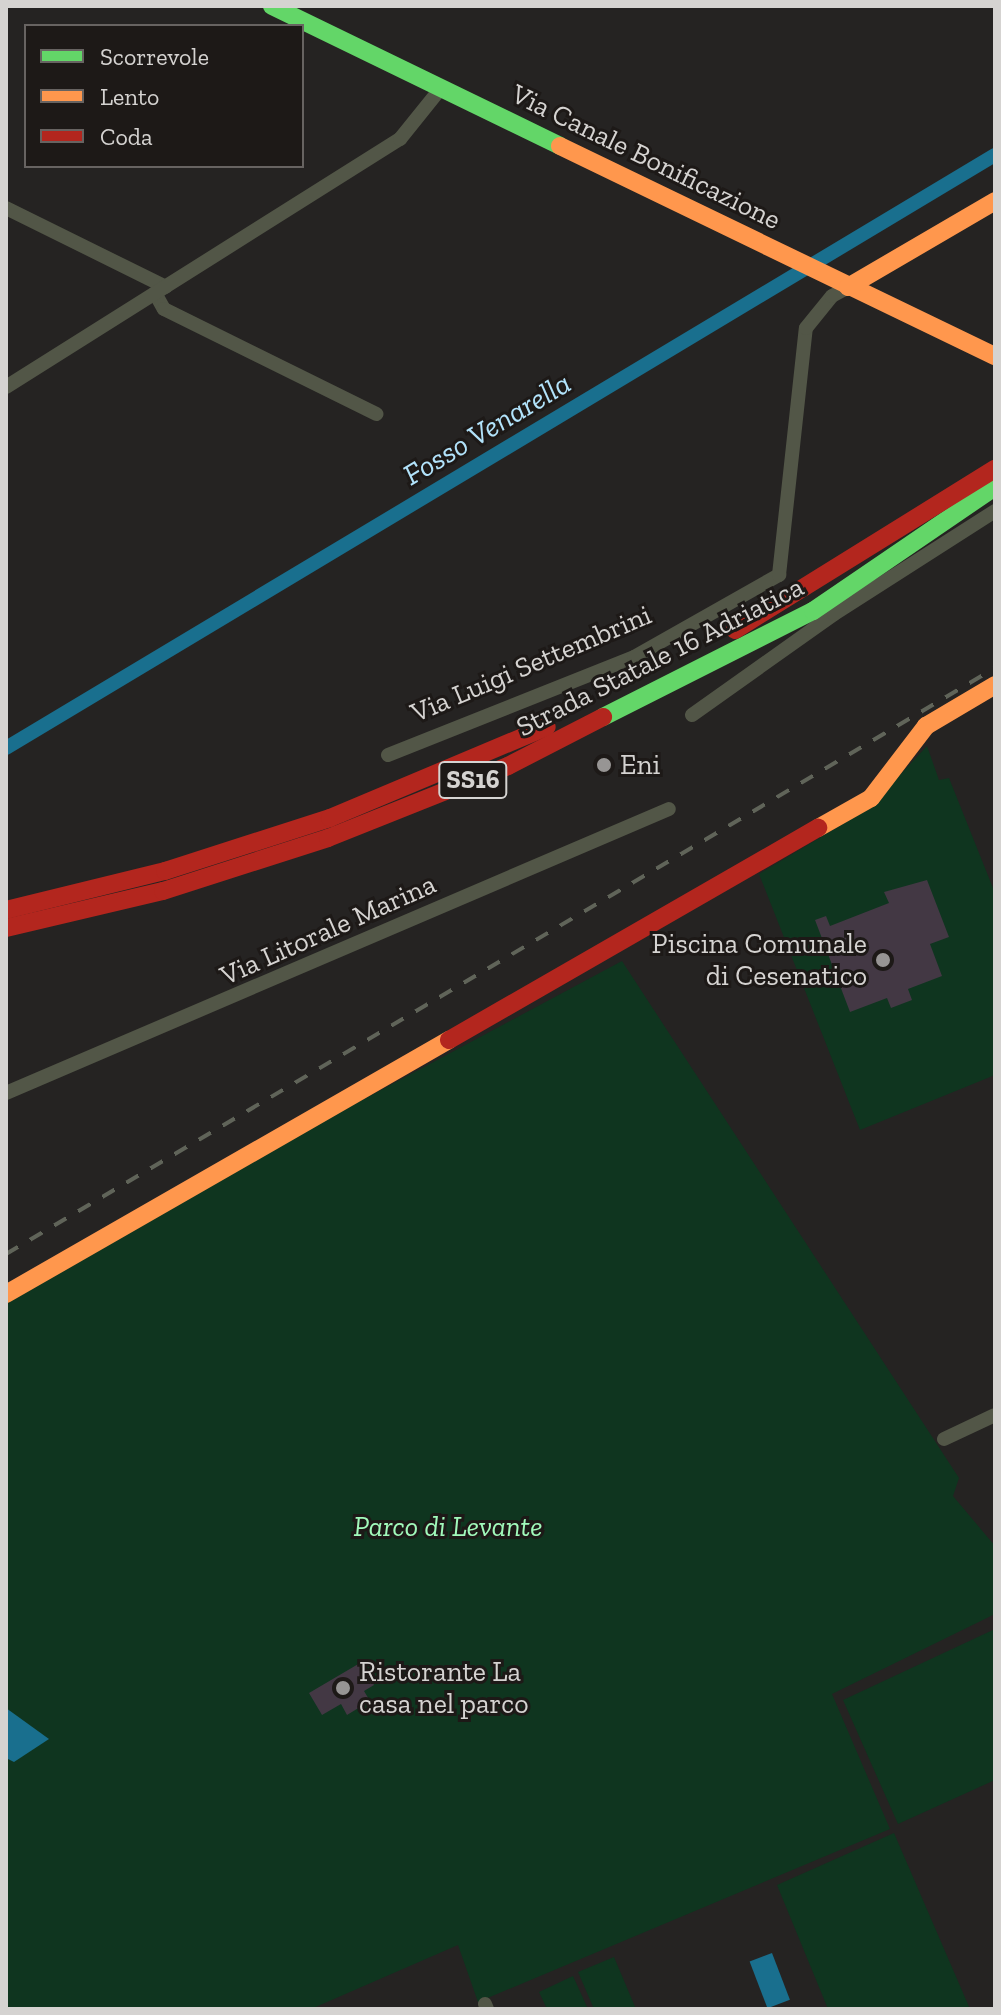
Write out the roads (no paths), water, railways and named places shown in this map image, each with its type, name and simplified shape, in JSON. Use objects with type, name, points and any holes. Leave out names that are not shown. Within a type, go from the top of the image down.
[{"type":"main road","name":"Via Canale Bonificazione","points":[[272,6],[995,356]]},
{"type":"main road","name":"Via Luigi Settembrini","points":[[844,285],[995,201]]},
{"type":"main road","name":"Strada Statale 16 Adriatica","points":[[6,910],[165,871],[330,818],[500,749],[744,625],[995,469]]},
{"type":"main road","name":"Strada Statale 16 Adriatica","points":[[6,928],[163,891],[328,838],[508,766],[813,611],[995,487]]},
{"type":"main road","points":[[6,1294],[871,798],[926,726],[995,685]]},
{"type":"street","points":[[6,387],[400,139],[441,88]]},
{"type":"street","points":[[6,208],[160,290]]},
{"type":"street","name":"Via Luigi Settembrini","points":[[388,755],[634,657],[779,575],[806,328],[844,285]]},
{"type":"street","points":[[160,290],[164,309],[376,414]]},
{"type":"street","points":[[692,715],[834,614],[995,511]]},
{"type":"street","name":"Via Litorale Marina","points":[[6,1093],[669,809]]},
{"type":"street","points":[[944,1439],[995,1415]]},
{"type":"water","points":[[6,1708],[49,1739],[14,1762],[6,1758]]},
{"type":"water","points":[[772,1953],[790,2000],[768,2008],[750,1962]]},
{"type":"waterway","name":"Fosso Venarella","points":[[6,748],[995,155]]},
{"type":"railway","points":[[6,1254],[995,668]]},
{"type":"place","name":"Eni","points":[[604,765]]},
{"type":"place","name":"Piscina Comunale di Cesenatico","points":[[883,960]]},
{"type":"place","name":"Ristorante La casa nel parco","points":[[343,1688]]},
{"type":"park label","name":"Parco di Levante","points":[[448,1527]]}]
